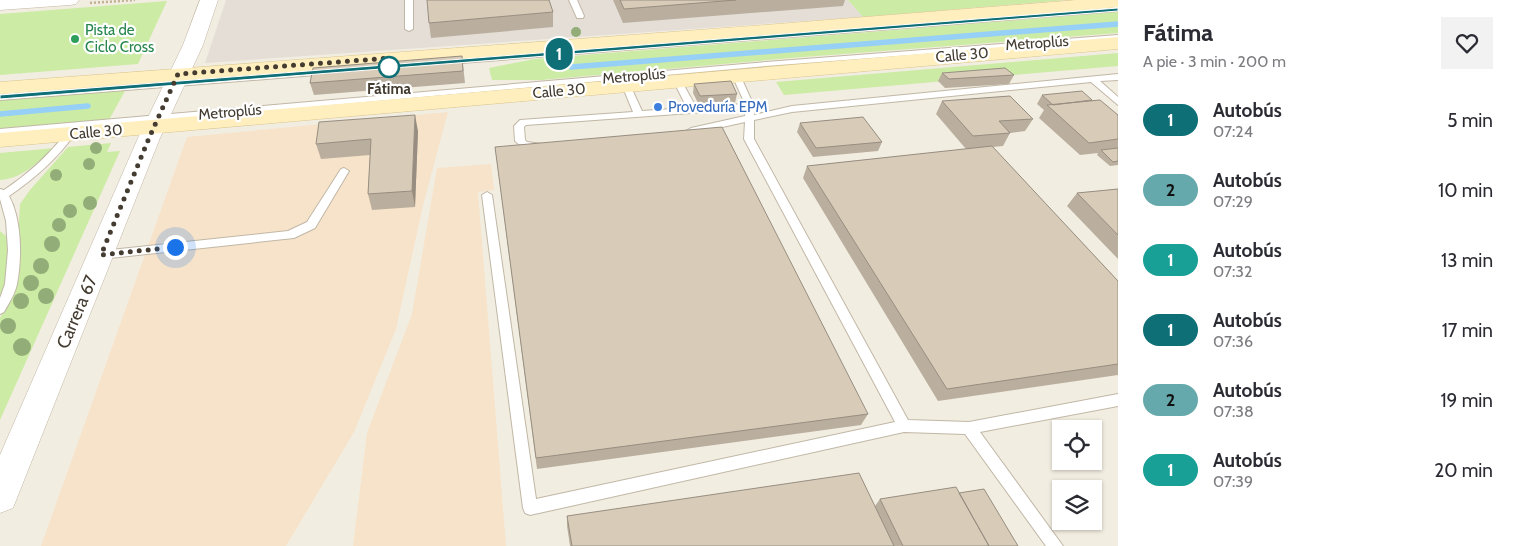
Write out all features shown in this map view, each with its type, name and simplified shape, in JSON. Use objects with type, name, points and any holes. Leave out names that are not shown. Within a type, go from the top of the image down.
[{"type":"main road","points":[[0,88],[176,78],[1118,2]]},
{"type":"main road","name":"Calle 30","points":[[0,140],[69,134],[156,123],[1118,43]]},
{"type":"street","points":[[0,5],[70,0]]},
{"type":"street","name":"Carrera 67","points":[[0,496],[156,123],[193,45],[209,0]]},
{"type":"lane","points":[[409,0],[409,29]]},
{"type":"lane","points":[[572,0],[580,16]]},
{"type":"lane","name":"Metroplús","points":[[0,97],[176,78],[1118,10]]},
{"type":"lane","name":"Metroplús","points":[[0,132],[156,123],[757,65],[1118,37]]},
{"type":"lane","points":[[736,75],[750,106],[748,139],[904,426]]},
{"type":"lane","points":[[679,134],[750,120],[792,109],[1118,77]]},
{"type":"lane","points":[[1092,79],[1118,102]]},
{"type":"lane","points":[[677,80],[693,110]]},
{"type":"lane","points":[[626,85],[638,113]]},
{"type":"lane","points":[[544,145],[525,144],[520,141],[519,126],[529,120],[750,106]]},
{"type":"lane","points":[[0,309],[11,286],[13,235],[9,206],[2,194],[26,180],[43,165],[69,134]]},
{"type":"lane","points":[[101,255],[290,235],[310,225],[344,172]]},
{"type":"lane","points":[[487,196],[530,508],[904,426],[969,428],[1118,400]]},
{"type":"lane","points":[[969,428],[1055,546]]},
{"type":"shaded area","points":[[226,0],[848,0],[863,17],[205,63]]},
{"type":"shaded area","points":[[448,112],[423,205],[396,329],[354,432],[286,546],[41,546],[187,137]]},
{"type":"shaded area","points":[[491,164],[494,190],[478,192],[506,546],[353,546],[367,433],[412,314],[437,168]]},
{"type":"green space","points":[[848,0],[1067,0],[863,17]]},
{"type":"green space","name":"Pista de Ciclo Cross","points":[[167,1],[138,64],[0,75],[0,14]]},
{"type":"green space","points":[[1118,12],[1118,33],[791,58],[541,80],[492,80],[489,68],[534,59]]},
{"type":"green space","points":[[1118,53],[1118,66],[784,95],[776,82]]},
{"type":"green space","points":[[126,89],[109,120],[0,129],[0,100]]},
{"type":"green space","points":[[111,143],[107,152],[120,151],[0,420],[0,318],[15,287],[20,204],[68,147]]},
{"type":"green space","points":[[55,148],[23,173],[0,180],[0,153]]},
{"type":"green space","points":[[0,231],[6,236],[9,260],[7,276],[0,300]]},
{"type":"building","points":[[427,0],[549,0],[553,12],[429,23]]},
{"type":"building","points":[[620,0],[736,0],[624,9]]},
{"type":"building","points":[[462,56],[463,71],[310,83],[313,68]]},
{"type":"building","points":[[1005,68],[1014,75],[949,79],[942,73]]},
{"type":"building","points":[[731,81],[737,94],[700,96],[694,84]]},
{"type":"building","points":[[1082,91],[1092,100],[1053,105],[1042,95]]},
{"type":"building","points":[[1010,96],[1033,119],[999,121],[1010,133],[973,136],[942,101]]},
{"type":"building","points":[[1100,100],[1118,115],[1118,139],[1089,143],[1047,105]]},
{"type":"building","points":[[415,115],[412,191],[368,194],[371,139],[316,144],[319,122]]},
{"type":"building","points":[[863,117],[882,142],[816,148],[800,123]]},
{"type":"building","points":[[722,127],[868,414],[536,458],[495,147]]},
{"type":"building","points":[[992,146],[1118,281],[1118,364],[947,389],[807,166]]},
{"type":"building","points":[[1118,148],[1118,161],[1113,162],[1101,150]]},
{"type":"building","points":[[1118,189],[1118,235],[1077,193]]},
{"type":"building","points":[[859,473],[894,546],[572,546],[567,516]]},
{"type":"building","points":[[956,487],[989,546],[903,546],[880,499]]},
{"type":"building","points":[[984,489],[1018,546],[989,546],[959,493]]},
{"type":"waterway","points":[[571,67],[1118,24]]},
{"type":"waterway","points":[[0,114],[88,106]]},
{"type":"bus line","name":"1","points":[[0,97],[1118,9]]},
{"type":"place","name":"Pista de Ciclo Cross","points":[[75,39]]},
{"type":"place","name":"Fátima","points":[[389,67]]},
{"type":"place","name":"Proveduría EPM","points":[[658,107]]},
{"type":"route","points":[[175,247],[101,255],[157,118],[178,74],[391,58],[389,67]]}]
